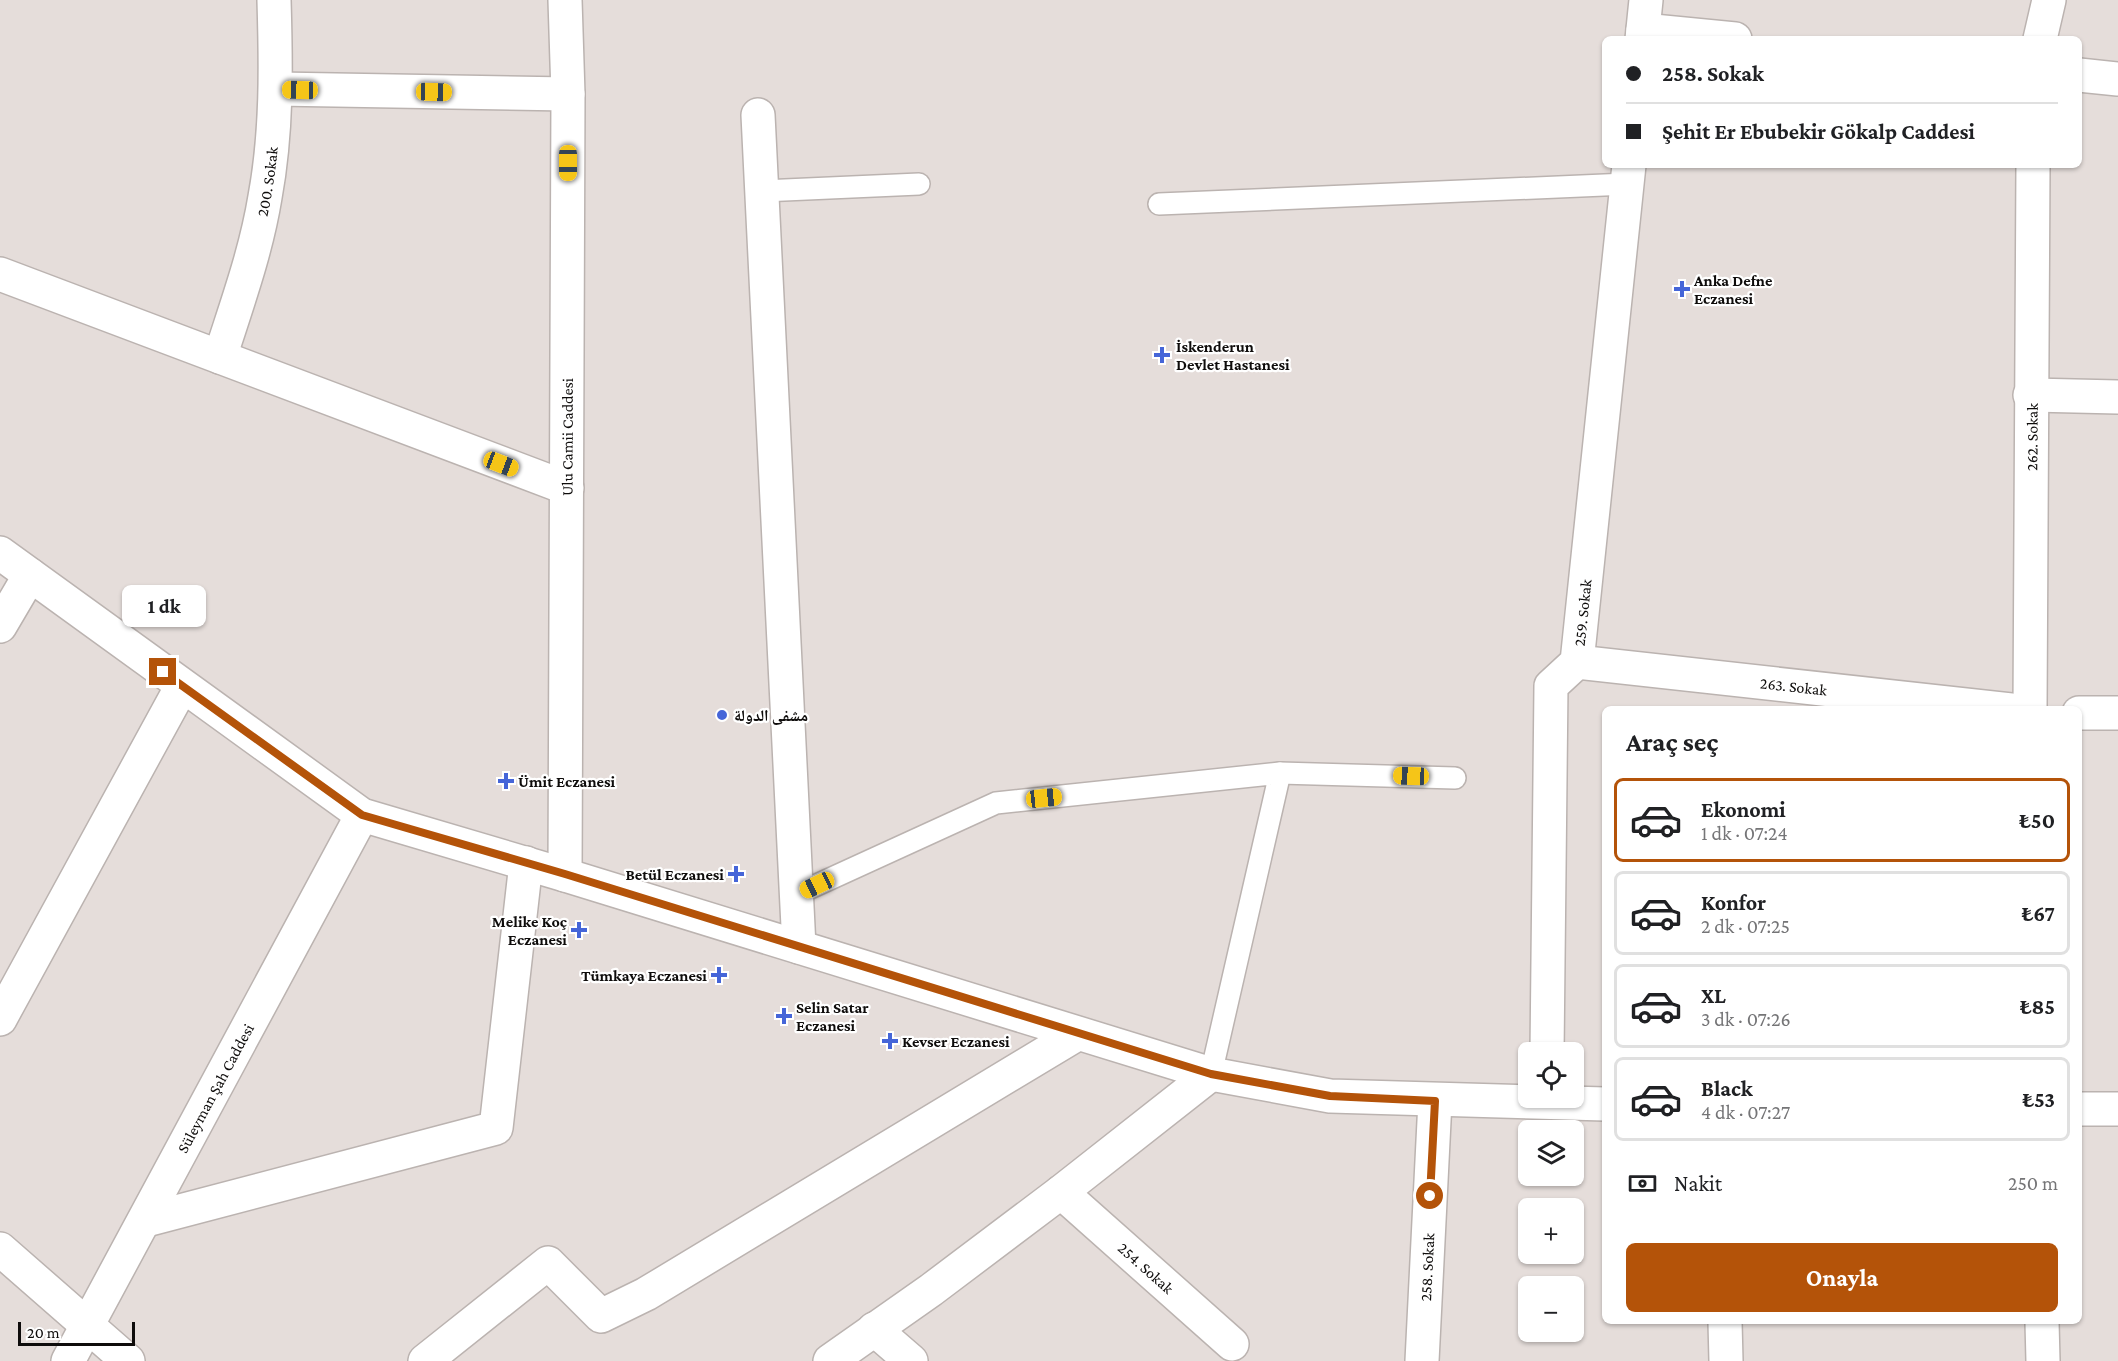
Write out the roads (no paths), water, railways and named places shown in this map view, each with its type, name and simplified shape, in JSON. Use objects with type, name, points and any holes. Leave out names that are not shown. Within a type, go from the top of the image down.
[{"type":"street","name":"200. Sokak","points":[[220,357],[250,263],[266,197],[277,89],[274,0]]},
{"type":"street","name":"Ulu Camii Caddesi","points":[[565,0],[568,94],[565,874]]},
{"type":"street","points":[[2041,36],[2049,0]]},
{"type":"street","points":[[1644,23],[1718,36]]},
{"type":"street","points":[[2082,75],[2118,79]]},
{"type":"street","points":[[277,89],[568,94]]},
{"type":"street","points":[[758,115],[799,947]]},
{"type":"street","name":"262. Sokak","points":[[2030,706],[2033,168]]},
{"type":"street","name":"259. Sokak","points":[[1547,1042],[1551,686],[1576,662],[1628,175]]},
{"type":"street","points":[[0,274],[567,488]]},
{"type":"street","points":[[2030,395],[2118,397]]},
{"type":"street","points":[[0,553],[362,815],[565,874],[1211,1074],[1330,1096],[1435,1101],[1518,1100]]},
{"type":"street","points":[[0,626],[30,575]]},
{"type":"street","name":"263. Sokak","points":[[1576,662],[1975,706]]},
{"type":"street","points":[[0,1019],[182,686]]},
{"type":"street","points":[[2082,713],[2118,714]]},
{"type":"street","name":"Süleyman Şah Caddesi","points":[[68,1361],[146,1220],[362,815]]},
{"type":"street","points":[[146,1220],[496,1128],[526,863]]},
{"type":"street","points":[[425,1361],[548,1263],[601,1316],[637,1299],[1077,1034]]},
{"type":"street","points":[[830,1361],[931,1290],[1061,1192],[1211,1074]]},
{"type":"street","name":"258. Sokak","points":[[1422,1361],[1435,1101]]},
{"type":"street","points":[[1584,1103],[1602,1104]]},
{"type":"street","points":[[2082,1109],[2118,1109]]},
{"type":"street","name":"254. Sokak","points":[[1061,1192],[1232,1344]]},
{"type":"street","points":[[0,1249],[128,1361]]},
{"type":"street","points":[[1725,1324],[1726,1361]]},
{"type":"street","points":[[2042,1324],[2043,1361]]},
{"type":"street","points":[[874,1329],[911,1361]]},
{"type":"lane","points":[[1159,204],[1628,175]]},
{"type":"lane","points":[[762,191],[919,184]]},
{"type":"lane","points":[[797,894],[996,803],[1280,773],[1455,778]]},
{"type":"lane","points":[[1211,1074],[1280,773]]},
{"type":"place","name":"Anka Defne Eczanesi","points":[[1682,289]]},
{"type":"place","name":"İskenderun Devlet Hastanesi","points":[[1162,355]]},
{"type":"place","name":"مشفى الدولة","points":[[722,715]]},
{"type":"place","name":"Ümit Eczanesi","points":[[506,781]]},
{"type":"place","name":"Betül Eczanesi","points":[[736,874]]},
{"type":"place","name":"Melike Koç Eczanesi","points":[[579,930]]},
{"type":"place","name":"Tümkaya Eczanesi","points":[[719,975]]},
{"type":"place","name":"Selin Satar Eczanesi","points":[[784,1016]]},
{"type":"place","name":"Kevser Eczanesi","points":[[890,1041]]}]
